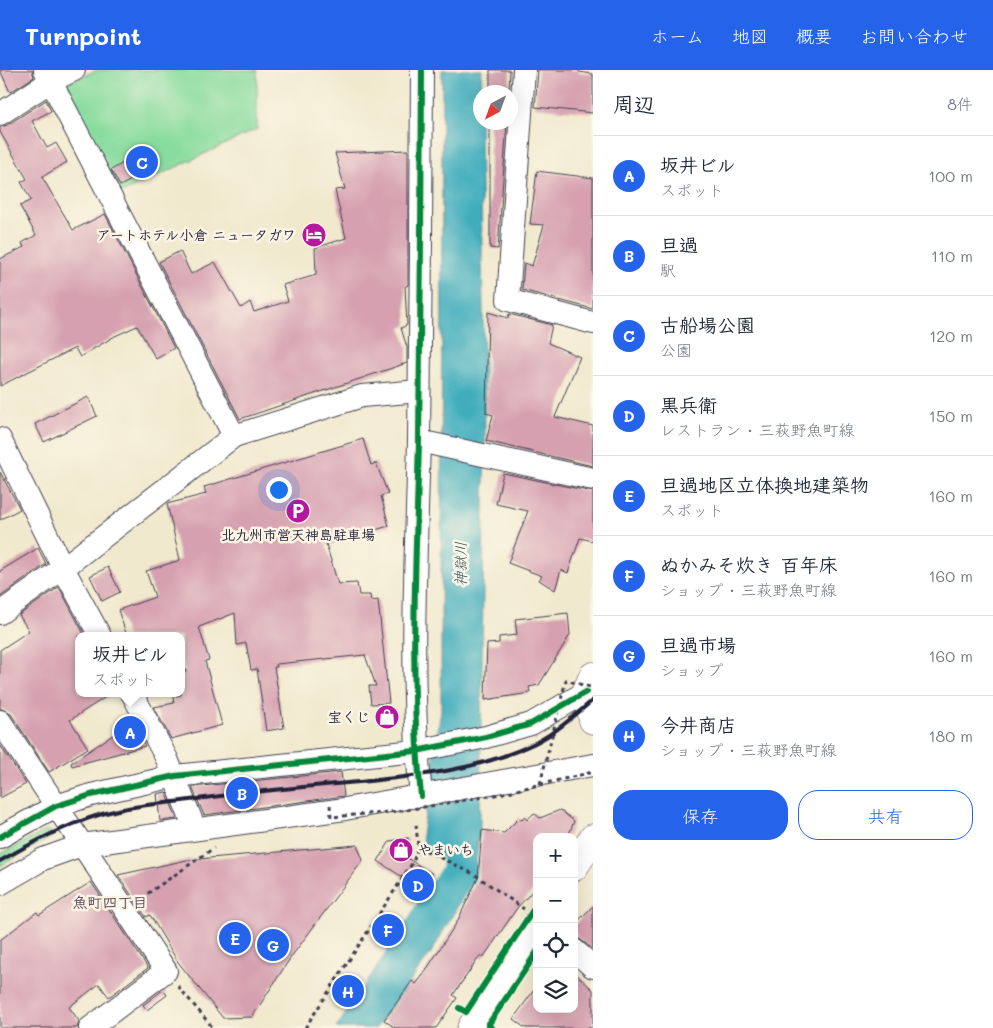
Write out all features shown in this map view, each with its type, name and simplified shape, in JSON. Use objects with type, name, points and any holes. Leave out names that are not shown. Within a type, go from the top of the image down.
[{"type":"main road","points":[[591,685],[593,720]]},
{"type":"main road","points":[[578,861],[593,838]]},
{"type":"main road","points":[[471,1028],[530,917]]},
{"type":"street","points":[[0,114],[48,75],[74,70]]},
{"type":"street","points":[[420,796],[416,752],[414,544],[418,441],[422,70]]},
{"type":"street","points":[[524,70],[508,300],[593,323]]},
{"type":"street","points":[[48,75],[234,436]]},
{"type":"street","points":[[0,613],[63,568],[234,436],[362,396],[418,391]]},
{"type":"street","points":[[0,438],[63,568],[98,632]]},
{"type":"street","points":[[418,441],[488,454],[593,479]]},
{"type":"street","points":[[0,836],[56,806],[91,795],[175,776],[416,752],[486,737],[531,724],[591,685]]},
{"type":"street","points":[[134,697],[175,776],[195,829]]},
{"type":"street","points":[[0,720],[166,971],[90,1028]]},
{"type":"street","points":[[0,884],[43,859],[82,845],[344,809],[593,765]]},
{"type":"street","points":[[578,954],[593,967]]},
{"type":"path","points":[[540,784],[566,680],[591,685]]},
{"type":"path","points":[[330,805],[331,817],[400,811],[495,795],[593,772]]},
{"type":"path","points":[[305,1028],[413,862],[418,847],[416,824]]},
{"type":"path","points":[[124,909],[219,845]]},
{"type":"path","points":[[418,847],[474,874],[530,917]]},
{"type":"path","points":[[166,971],[213,1028]]},
{"type":"green space","points":[[97,70],[257,70],[257,129],[115,196],[63,85]]},
{"type":"green space","points":[[48,830],[53,834],[50,838],[0,866],[0,854]]},
{"type":"water","points":[[442,70],[482,70],[481,85],[473,85],[473,130],[480,130],[485,433],[480,825],[475,872],[432,852],[427,853],[422,835],[441,710]]},
{"type":"water","points":[[439,874],[471,883],[431,953],[376,1028],[336,1028]]},
{"type":"building","points":[[0,70],[32,70],[34,77],[10,92]]},
{"type":"building","points":[[490,70],[510,70],[509,85],[490,85]]},
{"type":"building","points":[[538,70],[579,70],[579,72],[593,74],[593,113],[535,107]]},
{"type":"building","points":[[46,100],[51,111],[32,121],[47,148],[56,143],[67,162],[42,177],[73,230],[105,214],[174,348],[156,359],[137,326],[115,336],[80,357],[75,348],[0,386],[0,259],[24,247],[22,243],[36,235],[20,206],[31,200],[21,182],[27,179],[0,132],[0,127],[7,125]]},
{"type":"building","points":[[490,130],[506,130],[498,249],[490,248]]},
{"type":"building","name":"アートホテル小倉 ニュータガワ","points":[[408,150],[408,285],[405,287],[407,325],[401,328],[407,347],[407,363],[240,419],[159,262],[180,251],[191,274],[215,262],[241,308],[250,302],[254,312],[288,301],[283,285],[316,275],[315,248],[346,238],[335,190],[345,189],[335,153]]},
{"type":"building","points":[[135,156],[144,173],[120,186],[111,170]]},
{"type":"building","points":[[537,171],[593,178],[593,309],[522,290],[524,263],[532,266],[544,225],[530,224]]},
{"type":"building","points":[[488,312],[508,318],[509,314],[552,325],[548,343],[580,357],[555,417],[593,426],[593,466],[486,441],[493,415],[486,413]]},
{"type":"building","points":[[88,397],[97,416],[44,442],[35,424]]},
{"type":"building","points":[[363,439],[371,465],[376,463],[388,494],[381,496],[389,526],[326,544],[338,584],[357,583],[359,595],[370,595],[371,601],[378,600],[389,703],[371,704],[369,686],[376,686],[365,655],[276,664],[277,667],[274,667],[284,728],[266,731],[257,669],[251,670],[246,643],[237,645],[235,613],[199,627],[209,660],[205,661],[222,725],[171,739],[154,707],[174,703],[173,697],[185,697],[185,632],[126,632],[118,610],[155,597],[146,571],[180,560],[167,504],[206,494],[204,487]]},
{"type":"building","points":[[0,472],[20,509],[0,520]]},
{"type":"building","points":[[503,473],[593,492],[593,541],[580,538],[568,573],[561,570],[555,590],[539,580],[542,576],[508,563],[528,511],[496,504]]},
{"type":"building","points":[[38,548],[46,564],[0,597],[0,571]]},
{"type":"building","points":[[108,567],[120,592],[102,601],[90,576]]},
{"type":"building","points":[[59,587],[83,632],[75,632],[75,697],[106,697],[70,720],[88,748],[49,772],[11,714],[0,708],[0,650],[29,631],[19,615]]},
{"type":"building","points":[[568,613],[570,635],[539,685],[529,687],[530,693],[485,700],[487,644],[499,643],[499,637],[517,635],[515,619]]},
{"type":"building","points":[[132,722],[145,746],[72,766],[71,763]]},
{"type":"building","points":[[0,745],[26,784],[0,798]]},
{"type":"building","points":[[341,772],[344,796],[204,815],[192,787]]},
{"type":"building","points":[[166,792],[177,819],[160,821],[157,794]]},
{"type":"building","points":[[560,810],[574,821],[570,833],[533,833],[533,890],[517,908],[483,958],[480,956],[453,995],[457,998],[436,1028],[395,1028],[384,1020],[412,981],[416,984],[423,975],[457,922],[478,878],[482,830],[504,833],[519,818],[522,820],[525,817],[527,820],[534,813],[540,818]]},
{"type":"building","points":[[408,838],[404,856],[432,874],[422,890],[378,861],[390,841]]},
{"type":"building","points":[[357,845],[363,860],[291,957],[252,1017],[223,1018],[178,962],[150,915],[146,917],[118,875],[187,860]]},
{"type":"building","points":[[91,882],[148,968],[109,997],[99,984],[69,1007],[79,1021],[77,1028],[0,1028],[0,940],[37,912],[39,915]]},
{"type":"building","points":[[593,906],[593,949],[578,938],[578,921]]},
{"type":"building","points":[[578,976],[593,990],[593,1028],[525,1028],[513,1019],[533,992],[533,1013],[578,1013]]},
{"type":"building","points":[[163,990],[167,995],[147,1010],[143,1005]]},
{"type":"waterway","name":"神獄川","points":[[429,917],[459,872],[460,818]]},
{"type":"railway","points":[[0,861],[72,825],[126,808],[404,777],[471,766],[493,760],[543,739],[593,700]]},
{"type":"cycle path","points":[[421,796],[417,752],[414,663],[420,395],[422,70]]},
{"type":"cycle path","points":[[0,837],[56,806],[91,795],[175,776],[416,751],[486,737],[531,724],[586,692]]},
{"type":"cycle path","points":[[459,1008],[466,1012],[533,910]]},
{"type":"cycle path","points":[[492,1028],[488,1025],[533,958]]},
{"type":"place","name":"古船場公園","points":[[142,162]]},
{"type":"place","name":"アートホテル小倉 ニュータガワ","points":[[314,235]]},
{"type":"place","name":"北九州市営天神島駐車場","points":[[298,511]]},
{"type":"place","name":"宝くじ","points":[[387,717]]},
{"type":"place","name":"坂井ビル","points":[[130,732]]},
{"type":"place","name":"旦過","points":[[242,793]]},
{"type":"place","name":"やまいち","points":[[401,850]]},
{"type":"place","name":"黒兵衛","points":[[418,885]]},
{"type":"place","name":"ぬかみそ炊き 百年床","points":[[388,930]]},
{"type":"place","name":"旦過地区立体換地建築物","points":[[235,938]]},
{"type":"place","name":"旦過市場","points":[[273,945]]},
{"type":"place","name":"今井商店","points":[[348,991]]},
{"type":"district","name":"魚町四丁目","points":[[110,903]]}]
